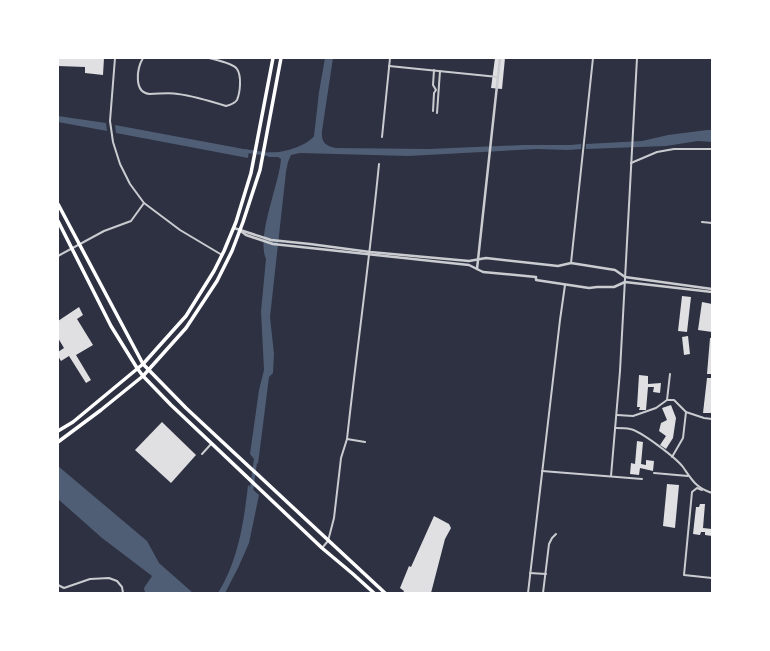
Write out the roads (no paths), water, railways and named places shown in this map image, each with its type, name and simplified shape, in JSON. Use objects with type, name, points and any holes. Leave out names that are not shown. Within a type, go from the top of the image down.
[{"type":"main road","points":[[58,431],[73,422],[142,364],[186,316],[214,271],[234,228],[251,173],[273,58]]},
{"type":"main road","points":[[58,442],[101,410],[149,370],[186,328],[213,287],[232,251],[260,170],[281,58]]},
{"type":"main road","points":[[58,204],[142,364],[186,408],[385,593]]},
{"type":"main road","points":[[58,221],[111,326],[143,376],[212,444],[322,548],[374,593]]},
{"type":"street","points":[[115,58],[110,121],[113,142],[120,164],[130,184],[144,203],[180,230],[222,255]]},
{"type":"street","points":[[142,58],[137,75],[138,84],[143,91],[149,94],[177,93],[226,106],[232,104],[236,101],[239,93],[240,78],[238,70],[233,66],[209,58]]},
{"type":"street","points":[[382,137],[390,58]]},
{"type":"street","points":[[477,269],[500,58]]},
{"type":"street","points":[[571,263],[594,58]]},
{"type":"street","points":[[611,476],[620,371],[637,58]]},
{"type":"street","points":[[389,66],[498,77]]},
{"type":"street","points":[[433,111],[436,88],[434,85],[434,70]]},
{"type":"street","points":[[437,113],[440,71]]},
{"type":"street","points":[[631,163],[657,152],[682,149],[712,149]]},
{"type":"street","points":[[322,548],[328,540],[334,518],[341,458],[347,439],[361,316],[370,254],[379,164]]},
{"type":"street","points":[[58,256],[104,231],[132,221],[144,203]]},
{"type":"street","points":[[702,222],[712,223]]},
{"type":"street","points":[[234,228],[271,240],[310,244],[370,254],[469,261],[486,258],[558,266],[571,263],[615,270],[625,277],[712,290]]},
{"type":"street","points":[[240,230],[246,236],[273,244],[469,265],[483,272],[536,277],[536,280],[565,285],[589,288],[614,288],[625,282],[712,290]]},
{"type":"street","points":[[528,593],[565,285]]},
{"type":"street","points":[[667,400],[670,374]]},
{"type":"street","points":[[616,415],[633,416],[656,408],[667,400],[674,400],[686,412],[704,418],[712,418]]},
{"type":"street","points":[[672,456],[682,438],[686,412]]},
{"type":"street","points":[[615,428],[632,429],[653,441],[672,456],[682,466],[688,476],[702,490]]},
{"type":"street","points":[[347,439],[365,442]]},
{"type":"street","points":[[202,454],[212,444]]},
{"type":"street","points":[[542,471],[642,479]]},
{"type":"street","points":[[654,473],[688,476]]},
{"type":"street","points":[[712,493],[696,488],[692,492],[684,574],[712,578]]},
{"type":"street","points":[[543,593],[549,544],[556,534]]},
{"type":"street","points":[[530,573],[546,574]]},
{"type":"street","points":[[58,585],[64,588],[90,579],[110,578],[117,581],[122,587],[123,593]]},
{"type":"water","points":[[325,58],[333,58],[322,131],[322,138],[326,145],[336,148],[429,149],[581,144],[581,149],[537,149],[408,156],[300,153],[291,155],[286,172],[270,317],[274,354],[273,373],[269,377],[258,464],[250,454],[259,390],[264,370],[261,311],[266,259],[264,238],[281,159],[278,157],[268,157],[269,152],[280,152],[300,146],[311,140],[314,136]]},
{"type":"water","points":[[58,116],[106,123],[107,131],[58,122]]},
{"type":"water","points":[[115,125],[249,150],[248,158],[116,133]]},
{"type":"water","points":[[712,130],[712,142],[698,141],[666,146],[586,149],[586,144],[642,141],[668,135]]},
{"type":"water","points":[[58,466],[147,541],[159,563],[193,593],[145,593],[144,588],[152,576],[102,538],[58,499]]},
{"type":"water","points":[[248,485],[259,495],[249,543],[225,593],[218,593],[231,568],[239,541]]},
{"type":"waterway","points":[[245,151],[273,155]]},
{"type":"waterway","points":[[251,493],[256,457]]}]
